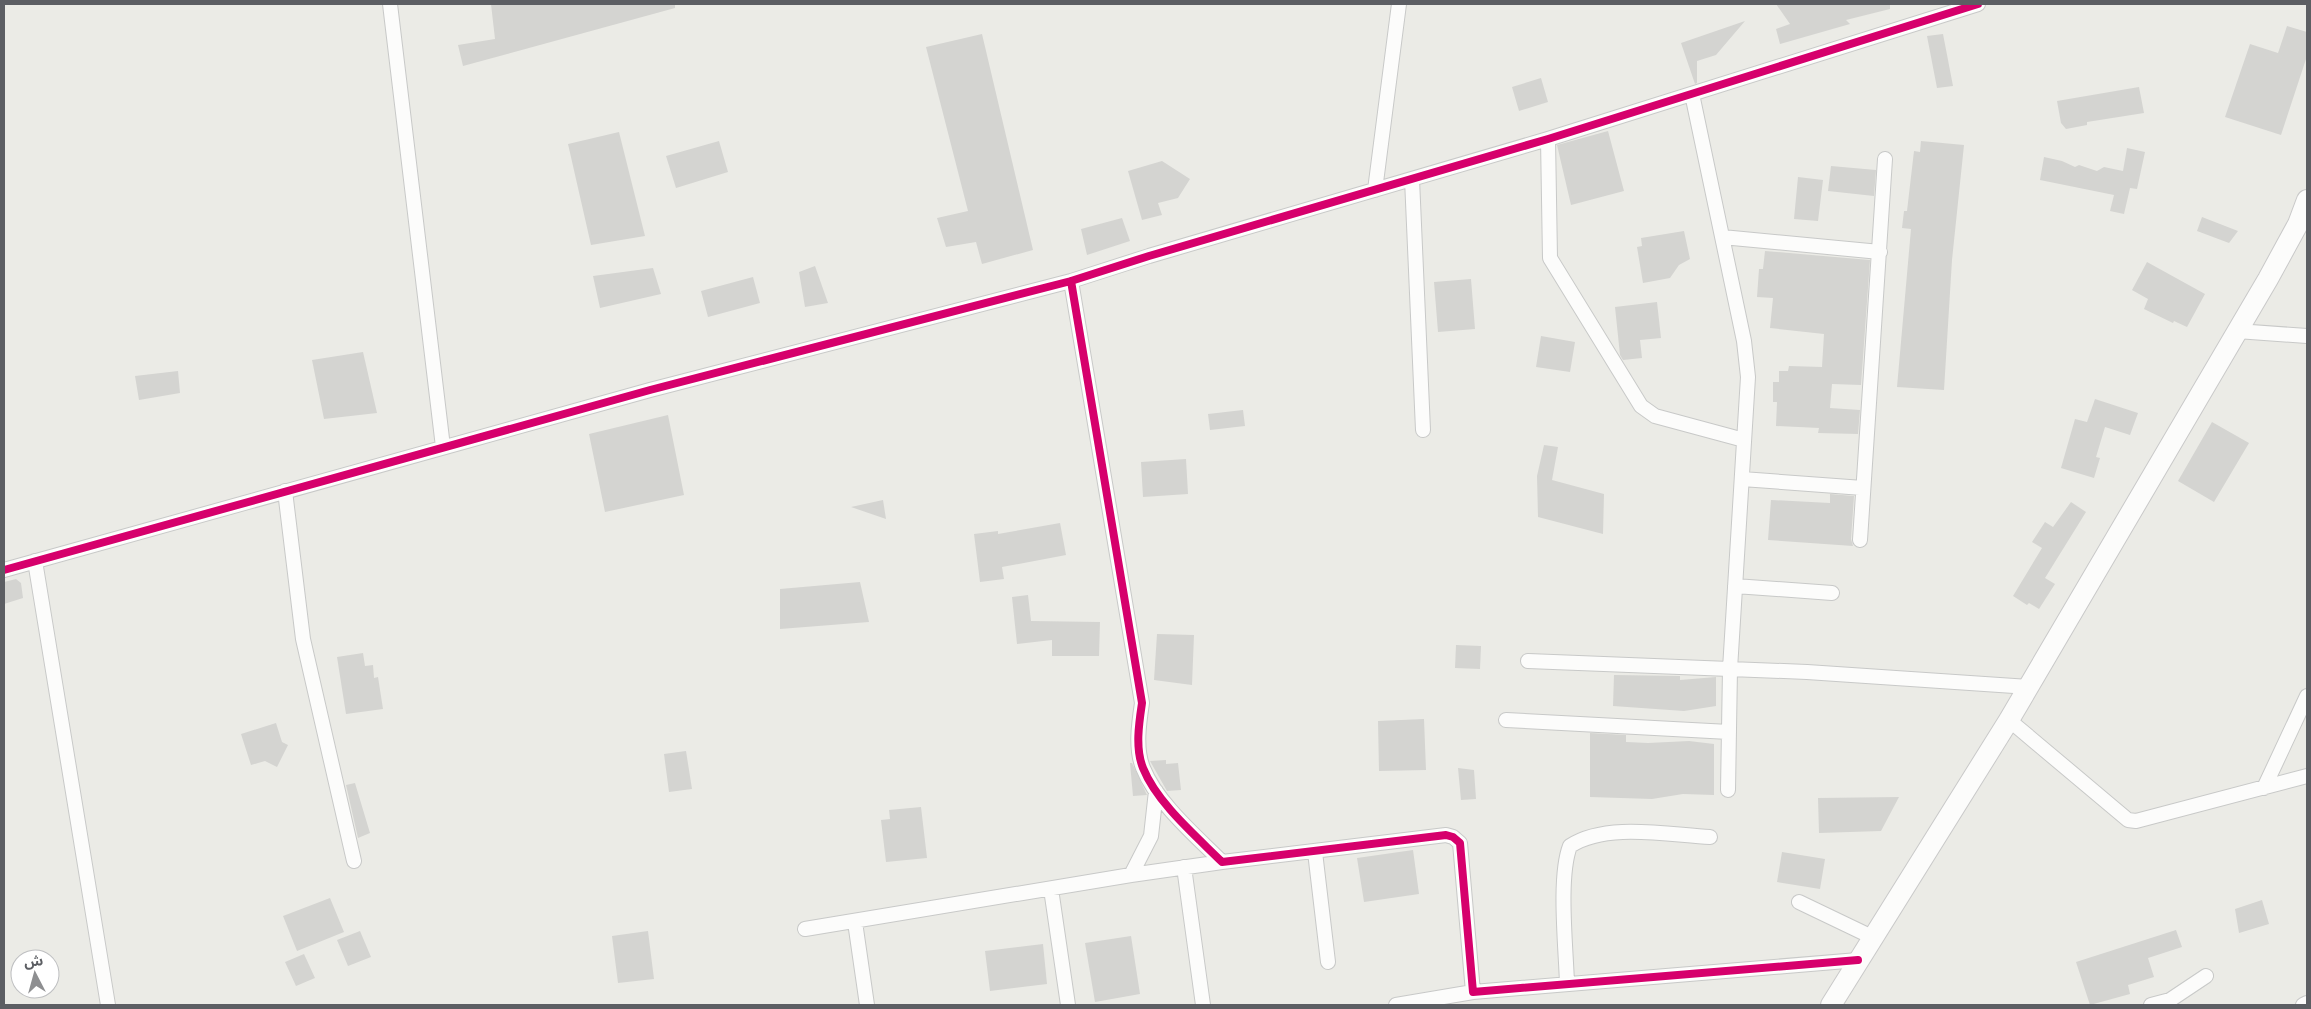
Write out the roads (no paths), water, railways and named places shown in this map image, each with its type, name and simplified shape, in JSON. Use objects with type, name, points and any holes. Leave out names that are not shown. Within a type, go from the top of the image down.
[{"type":"main road","points":[[1831,1005],[2009,720],[2237,331],[2289,240],[2307,200]]},
{"type":"street","points":[[390,4],[443,447]]},
{"type":"street","points":[[1375,190],[1399,4]]},
{"type":"street","points":[[4,570],[650,390],[1071,281],[1149,256],[1548,139],[1978,4]]},
{"type":"street","points":[[1692,94],[1747,358],[1748,377],[1730,669],[1728,790]]},
{"type":"street","points":[[1548,139],[1550,258],[1641,406],[1648,413],[1655,416],[1744,440]]},
{"type":"street","points":[[1860,540],[1885,159]]},
{"type":"street","points":[[1412,179],[1423,430]]},
{"type":"street","points":[[1722,237],[1880,252]]},
{"type":"street","points":[[1071,281],[1142,703],[1138,738],[1142,767],[1156,791],[1190,831],[1222,862]]},
{"type":"street","points":[[2237,331],[2307,336]]},
{"type":"street","points":[[1742,479],[1863,488]]},
{"type":"street","points":[[285,491],[304,639],[354,861]]},
{"type":"street","points":[[35,561],[108,1005]]},
{"type":"street","points":[[1735,586],[1832,593]]},
{"type":"street","points":[[1528,661],[1730,669],[2029,686]]},
{"type":"street","points":[[2264,788],[2307,696]]},
{"type":"street","points":[[1506,720],[1729,732]]},
{"type":"street","points":[[2009,720],[2128,820],[2136,822],[2307,776]]},
{"type":"street","points":[[1131,875],[1151,836],[1156,791]]},
{"type":"street","points":[[1567,984],[1564,877],[1566,856],[1570,846],[1592,836],[1611,832],[1710,837]]},
{"type":"street","points":[[806,930],[1184,867],[1446,836],[1453,837],[1460,843],[1473,992]]},
{"type":"street","points":[[1315,852],[1328,962]]},
{"type":"street","points":[[1184,867],[1203,1005]]},
{"type":"street","points":[[1051,889],[1068,1005]]},
{"type":"street","points":[[1799,902],[1872,937]]},
{"type":"street","points":[[855,922],[867,1005]]},
{"type":"street","points":[[1396,1005],[1473,992],[1858,960]]},
{"type":"street","points":[[2152,1005],[2170,1000],[2206,976]]},
{"type":"street","points":[[2303,1005],[2307,1003]]}]
